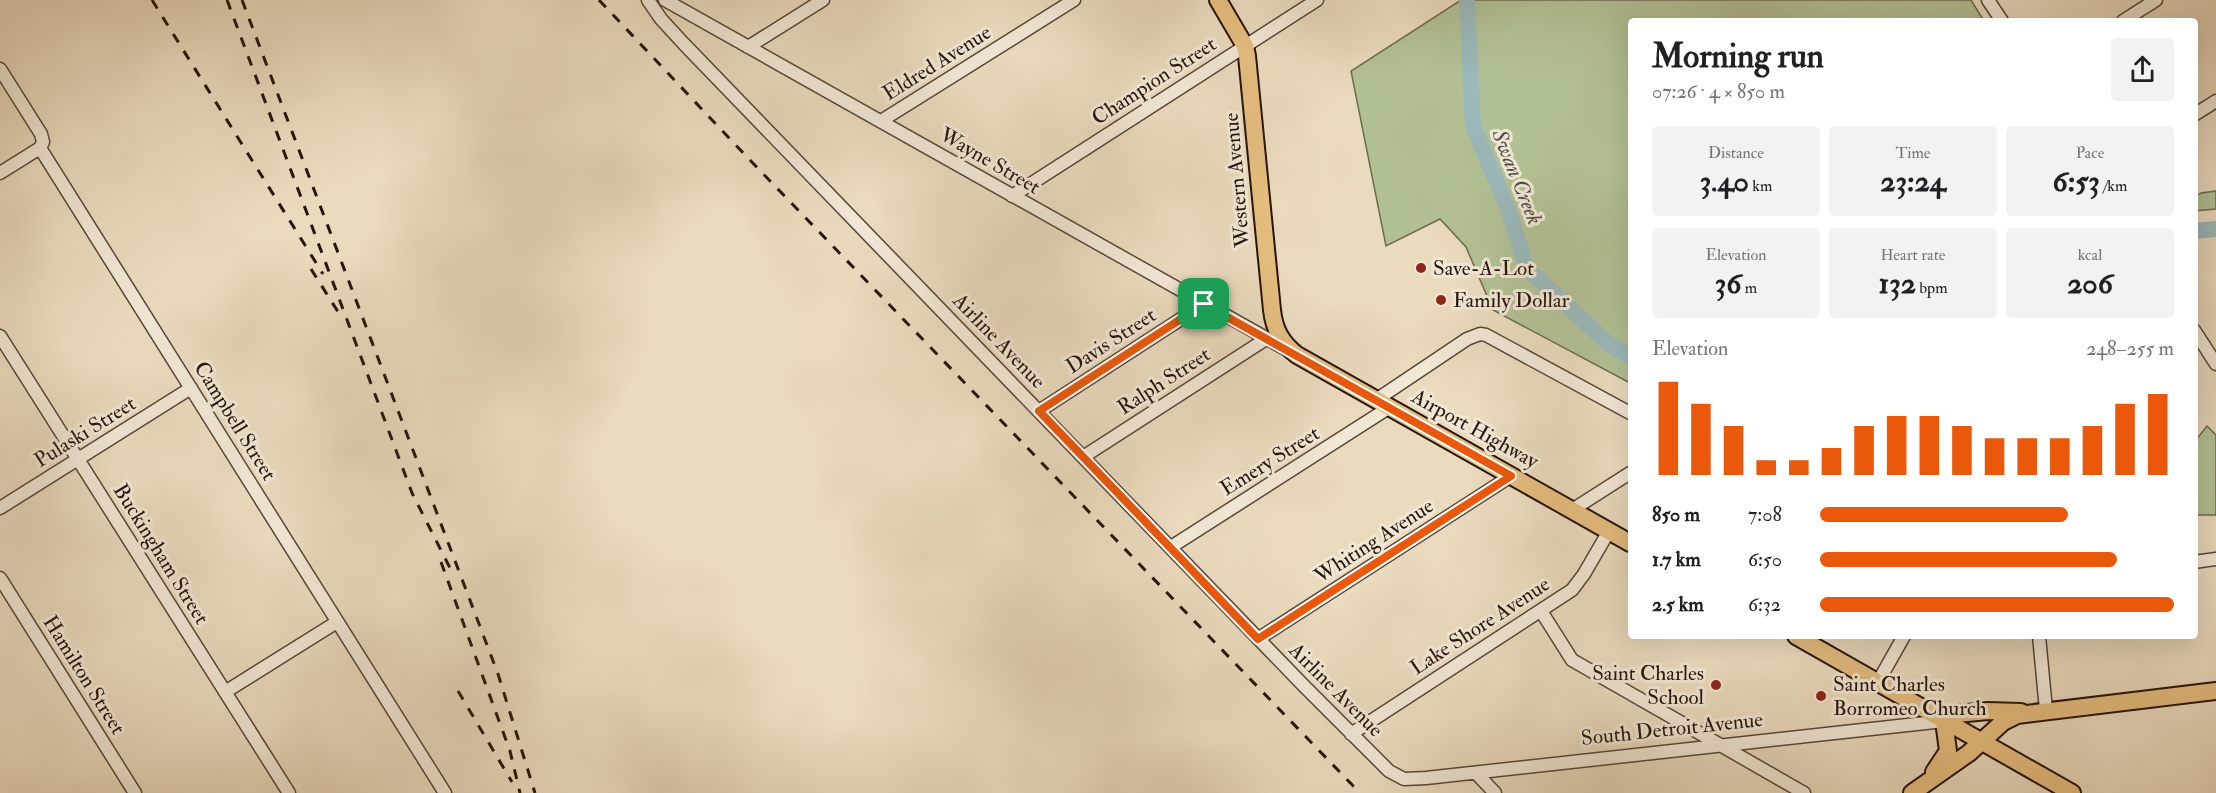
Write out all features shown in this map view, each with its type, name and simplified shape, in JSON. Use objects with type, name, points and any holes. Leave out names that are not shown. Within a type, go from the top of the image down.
[{"type":"main road","name":"Western Avenue","points":[[1218,0],[1245,46],[1273,317],[1282,342],[1297,355]]},
{"type":"main road","name":"Airport Highway","points":[[1297,355],[1628,542]]},
{"type":"main road","points":[[1801,639],[2072,793]]},
{"type":"main road","points":[[1918,789],[2011,717],[2046,710],[2216,691]]},
{"type":"main road","points":[[1940,719],[1988,711],[2025,713]]},
{"type":"main road","points":[[1918,789],[1947,756],[1948,751],[1940,719]]},
{"type":"street","name":"Airline Avenue","points":[[648,0],[661,19],[684,44],[1258,639],[1389,771],[1404,778]]},
{"type":"street","name":"Wayne Street","points":[[665,0],[1297,355]]},
{"type":"street","points":[[748,47],[823,0]]},
{"type":"street","name":"Eldred Avenue","points":[[881,122],[1074,0]]},
{"type":"street","name":"Champion Street","points":[[1012,196],[1317,0]]},
{"type":"street","points":[[1988,0],[2000,18]]},
{"type":"street","points":[[2128,18],[2156,0]]},
{"type":"street","name":"Campbell Street","points":[[0,69],[41,134],[43,142],[40,148],[445,793]]},
{"type":"street","points":[[2198,112],[2216,101]]},
{"type":"street","points":[[0,173],[40,148]]},
{"type":"street","name":"Davis Street","points":[[1039,411],[1204,304]]},
{"type":"street","name":"Emery Street","points":[[1171,547],[1383,404],[1458,345],[1480,334],[1486,335],[1628,412]]},
{"type":"street","name":"Buckingham Street","points":[[0,336],[289,793]]},
{"type":"street","points":[[2198,336],[2216,364]]},
{"type":"street","name":"Ralph Street","points":[[1083,457],[1266,339]]},
{"type":"street","name":"Pulaski Street","points":[[0,508],[191,388]]},
{"type":"street","points":[[1572,510],[1628,474]]},
{"type":"street","name":"Whiting Avenue","points":[[1258,639],[1511,476]]},
{"type":"street","name":"Lake Shore Avenue","points":[[1351,734],[1541,611],[1574,587],[1609,531]]},
{"type":"street","points":[[2198,561],[2216,559]]},
{"type":"street","name":"Hamilton Street","points":[[0,578],[135,793]]},
{"type":"street","points":[[1541,611],[1572,660],[1804,793]]},
{"type":"street","points":[[225,692],[337,622]]},
{"type":"street","points":[[1878,682],[1902,639]]},
{"type":"street","points":[[2039,639],[2046,710]]},
{"type":"street","name":"South Detroit Avenue","points":[[1404,778],[1476,773],[1722,746],[1940,719]]},
{"type":"street","points":[[1476,773],[1495,793]]},
{"type":"green space","points":[[1461,0],[1971,0],[1982,18],[1628,18],[1628,382],[1493,310],[1466,247],[1440,219],[1386,246],[1351,71]]},
{"type":"green space","points":[[2216,191],[2216,209],[2198,211],[2198,195]]},
{"type":"green space","points":[[2207,426],[2216,435],[2216,515],[2198,515],[2198,437]]},
{"type":"waterway","name":"Swan Creek","points":[[1467,0],[1473,126],[1509,211],[1527,269],[1610,345],[1628,355]]},
{"type":"waterway","name":"Swan Creek","points":[[2198,231],[2216,229]]},
{"type":"railway","points":[[152,0],[323,274]]},
{"type":"railway","points":[[227,0],[412,493],[451,570]]},
{"type":"railway","points":[[242,0],[498,674],[535,793]]},
{"type":"railway","points":[[599,0],[746,156],[1360,793]]},
{"type":"railway","points":[[311,269],[340,315]]},
{"type":"railway","points":[[441,562],[510,751],[520,793]]},
{"type":"railway","points":[[458,691],[512,782]]},
{"type":"place","name":"Save-A-Lot","points":[[1421,268]]},
{"type":"place","name":"Family Dollar","points":[[1441,300]]},
{"type":"place","name":"Saint Charles School","points":[[1716,685]]},
{"type":"place","name":"Saint Charles Borromeo Church","points":[[1821,696]]},
{"type":"route","points":[[1204,304],[1511,476],[1258,639],[1039,411],[1204,304]]}]
